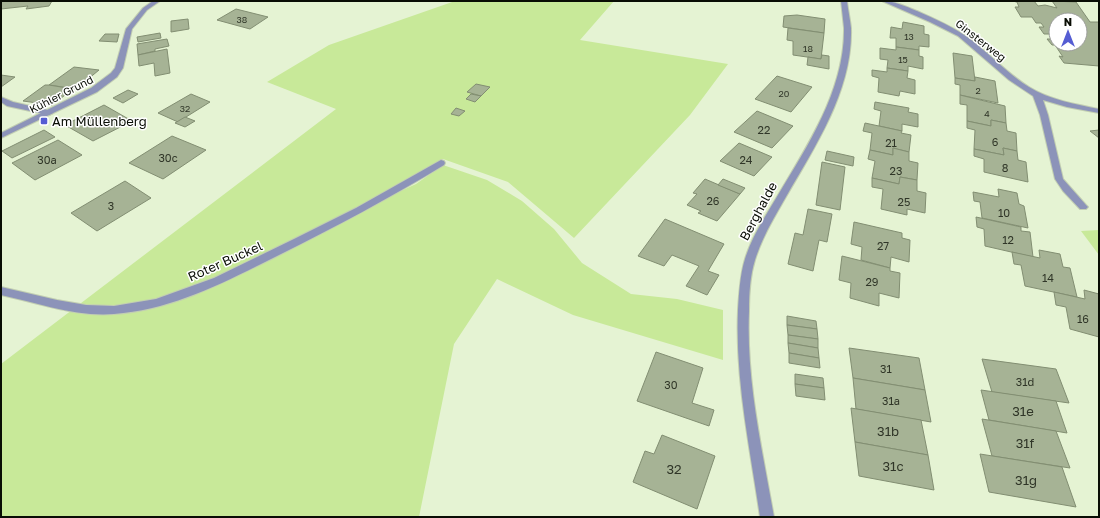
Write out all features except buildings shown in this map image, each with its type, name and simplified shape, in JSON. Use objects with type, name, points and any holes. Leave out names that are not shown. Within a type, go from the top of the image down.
[{"type":"street","name":"Kühler Grund","points":[[1,136],[94,90],[114,75],[119,68],[123,57],[129,29],[145,9],[157,1]]},
{"type":"street","name":"Berghalde","points":[[767,517],[747,385],[743,338],[745,279],[749,260],[758,238],[826,120],[836,92],[843,67],[848,30],[844,1]]},
{"type":"street","name":"Ginsterweg","points":[[885,1],[934,21],[960,36],[1017,83],[1037,94],[1058,102],[1099,111]]},
{"type":"street","points":[[1037,94],[1044,115],[1059,179],[1083,207]]},
{"type":"street","points":[[1,99],[10,104],[49,113]]},
{"type":"street","name":"Roter Buckel","points":[[1,291],[91,310],[130,309],[154,303],[192,291],[255,263],[318,232],[441,164]]},
{"type":"green space","points":[[455,1],[614,1],[580,40],[728,64],[690,115],[574,238],[508,182],[443,159],[417,176],[326,225],[416,184],[443,165],[487,180],[522,201],[554,229],[582,263],[631,294],[677,299],[723,310],[723,360],[573,315],[497,279],[454,344],[419,517],[1,517],[1,364],[336,109],[267,82],[329,45]]},
{"type":"green space","points":[[1099,230],[1099,255],[1081,231]]},
{"type":"place","name":"Am Müllenberg","points":[[44,121]]}]
